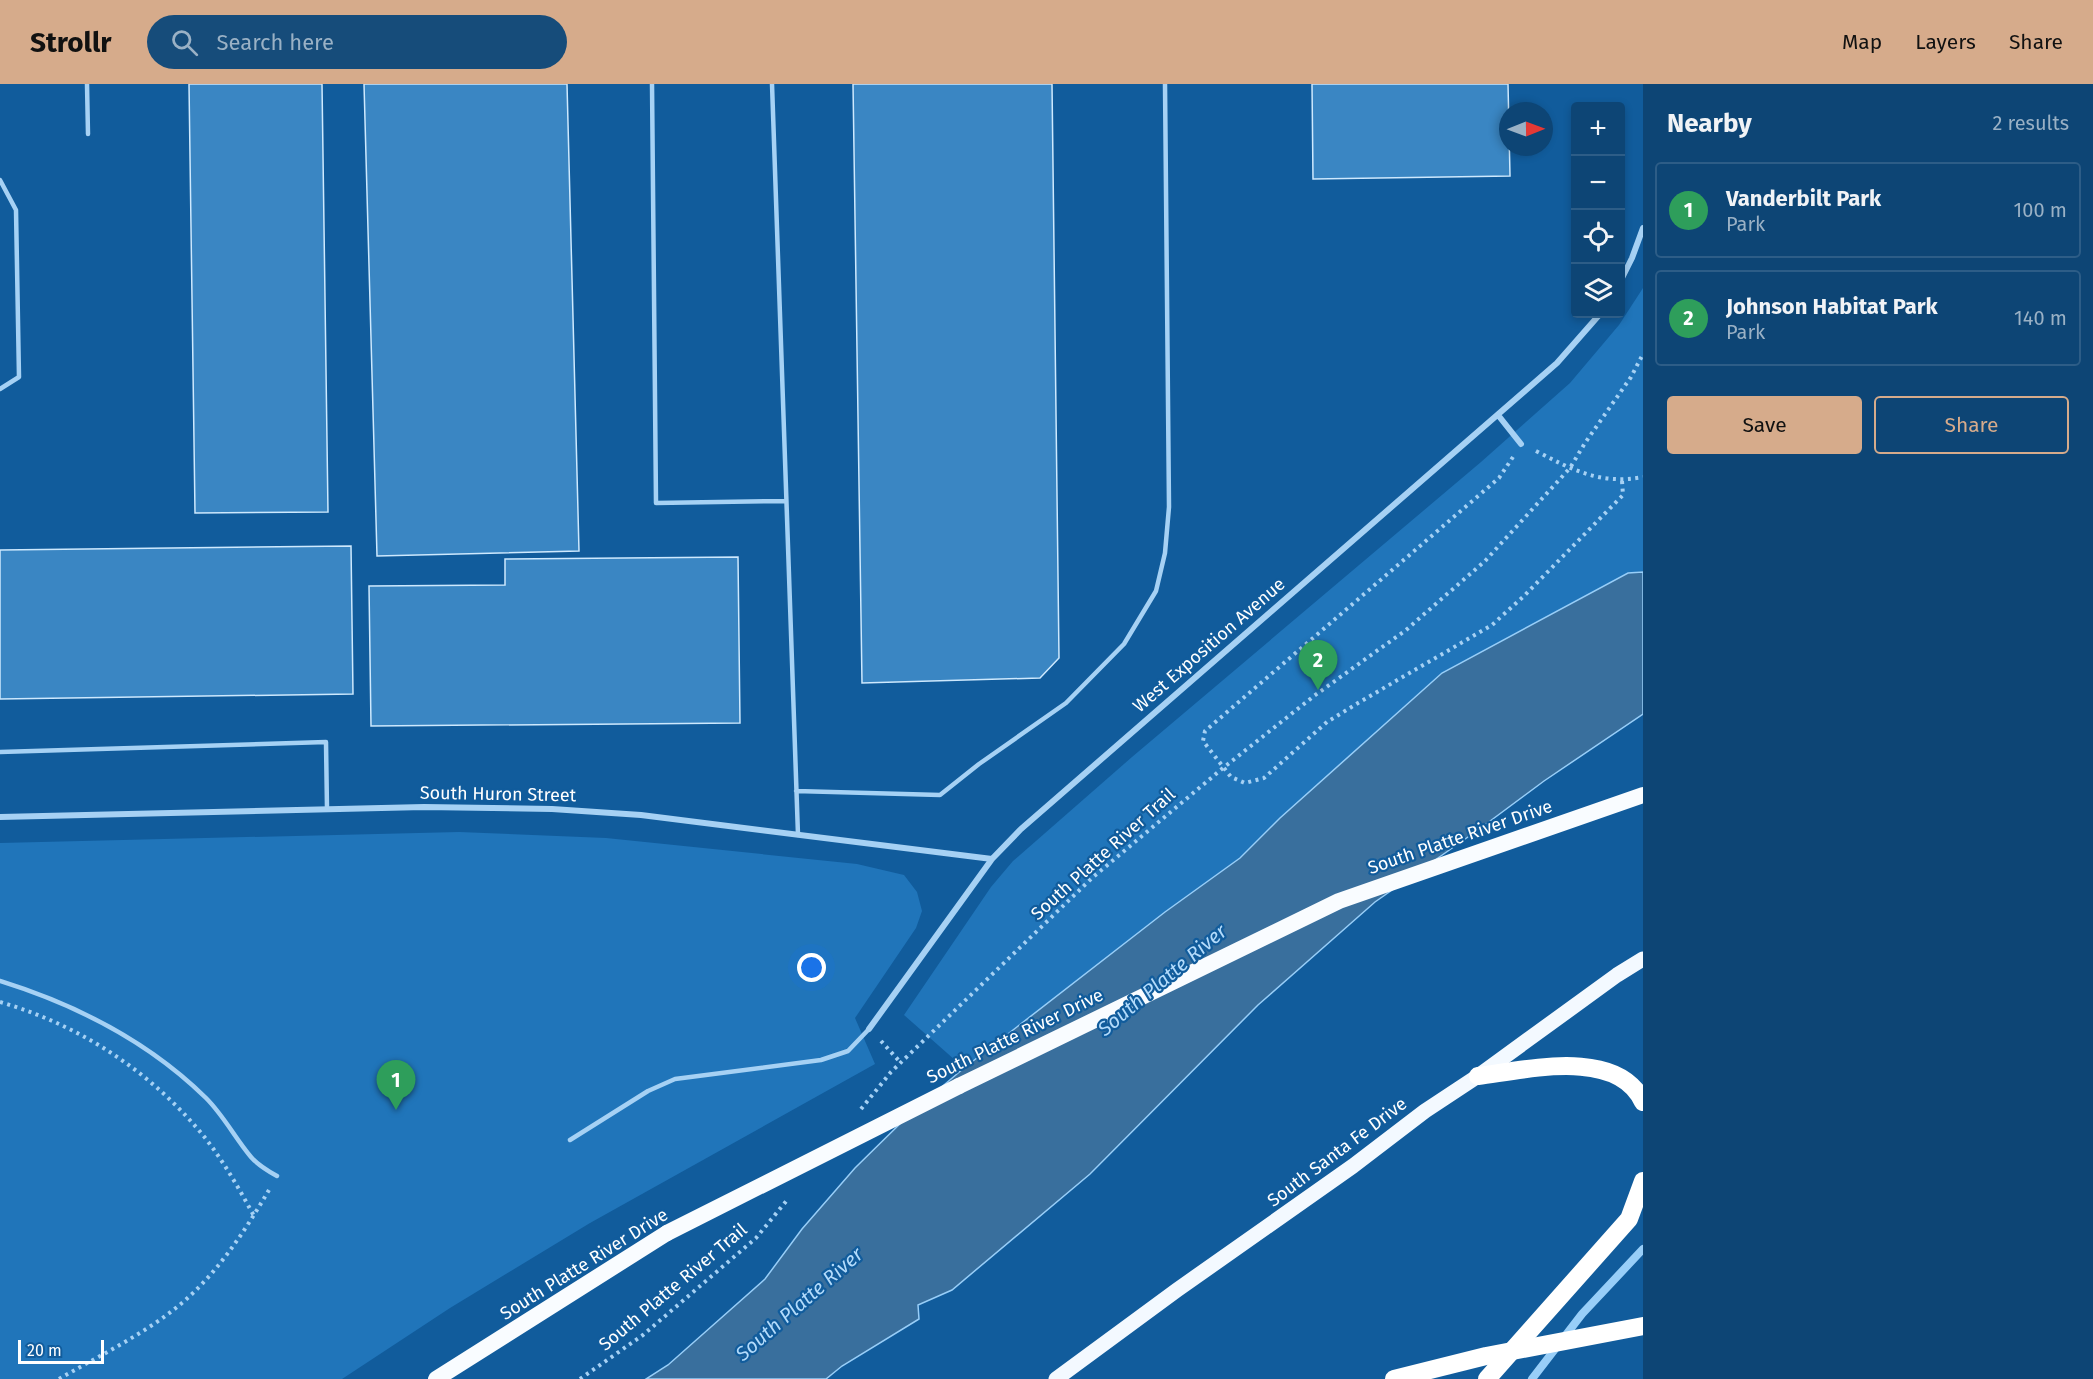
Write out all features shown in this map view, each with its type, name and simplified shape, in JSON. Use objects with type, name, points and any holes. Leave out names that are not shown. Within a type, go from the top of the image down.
[{"type":"highway","name":"South Platte River Drive","points":[[436,1379],[667,1233],[884,1123],[1339,901],[1643,795]]},
{"type":"highway","points":[[1478,1076],[1568,1065],[1606,1070],[1624,1080],[1643,1102]]},
{"type":"highway","points":[[1629,1219],[1643,1180]]},
{"type":"highway","points":[[1486,1379],[1643,1204]]},
{"type":"highway","points":[[1394,1379],[1486,1356],[1643,1326]]},
{"type":"main road","name":"South Santa Fe Drive","points":[[1056,1379],[1177,1290],[1353,1166],[1425,1110],[1478,1076],[1617,975],[1643,959]]},
{"type":"street","points":[[1625,272],[1643,228]]},
{"type":"street","name":"West Exposition Avenue","points":[[869,1029],[992,859],[1066,789],[1557,363],[1596,318]]},
{"type":"street","points":[[1498,415],[1521,444]]},
{"type":"street","name":"South Huron Street","points":[[0,817],[484,807],[573,810],[641,815],[992,859]]},
{"type":"lane","points":[[87,84],[88,134]]},
{"type":"lane","points":[[652,84],[656,503],[786,501]]},
{"type":"lane","points":[[771,84],[798,836]]},
{"type":"lane","points":[[796,791],[940,795],[979,764],[1066,703],[1124,644],[1156,591],[1165,553],[1169,507],[1165,84]]},
{"type":"lane","points":[[0,180],[16,210],[19,377],[0,388]]},
{"type":"lane","points":[[0,752],[326,742],[327,809]]},
{"type":"lane","points":[[0,981],[80,1011],[128,1036],[153,1053],[208,1100],[252,1158],[277,1176]]},
{"type":"lane","points":[[570,1140],[648,1091],[675,1079],[822,1060],[848,1051],[869,1029]]},
{"type":"path","name":"South Platte River Trail","points":[[854,1118],[901,1063],[1092,878],[1223,768],[1314,696],[1406,630],[1485,561],[1570,468],[1631,377],[1643,354]]},
{"type":"path","points":[[1622,481],[1623,495],[1524,596],[1492,625],[1327,722],[1264,778],[1245,783],[1231,777],[1203,741],[1205,731],[1499,478],[1521,444],[1570,468],[1601,478],[1622,481],[1643,477]]},
{"type":"path","points":[[0,1002],[28,1011],[78,1034],[119,1057],[146,1078],[197,1128],[224,1166],[254,1216]]},
{"type":"path","points":[[869,1029],[901,1063]]},
{"type":"path","points":[[59,1379],[156,1323],[194,1292],[216,1268],[254,1216],[277,1176]]},
{"type":"path","name":"South Platte River Trail","points":[[580,1379],[643,1335],[756,1238],[794,1191]]},
{"type":"shaded area","points":[[1643,288],[1643,571],[1628,573],[1442,673],[1240,858],[1165,912],[964,1068],[904,1015],[991,887],[1013,861],[1132,757],[1481,462],[1570,383],[1625,316]]},
{"type":"shaded area","points":[[459,832],[606,838],[857,864],[904,875],[917,892],[922,911],[916,928],[855,1018],[875,1064],[590,1223],[450,1308],[342,1379],[0,1379],[0,843]]},
{"type":"water","name":"South Platte River","points":[[1643,572],[1643,714],[1544,781],[1375,902],[1258,1005],[1090,1174],[952,1290],[918,1305],[919,1319],[842,1366],[826,1379],[646,1379],[668,1365],[765,1279],[802,1229],[855,1168],[912,1112],[964,1068],[1165,912],[1240,858],[1280,818],[1442,673],[1628,573]]},
{"type":"building","points":[[189,84],[322,84],[328,512],[195,513]]},
{"type":"building","points":[[364,84],[567,84],[579,551],[377,556]]},
{"type":"building","points":[[853,84],[1052,84],[1059,658],[1040,678],[862,683]]},
{"type":"building","points":[[1312,84],[1508,84],[1508,102],[1499,102],[1499,156],[1510,156],[1510,176],[1313,179]]},
{"type":"building","points":[[351,546],[353,694],[0,699],[0,550]]},
{"type":"building","points":[[738,557],[740,723],[371,726],[369,586],[505,585],[505,559]]},
{"type":"waterway","points":[[1532,1379],[1582,1314],[1643,1249]]},
{"type":"place","name":"Johnson Habitat Park","points":[[1318,690]]},
{"type":"place","name":"Vanderbilt Park","points":[[396,1110]]}]
